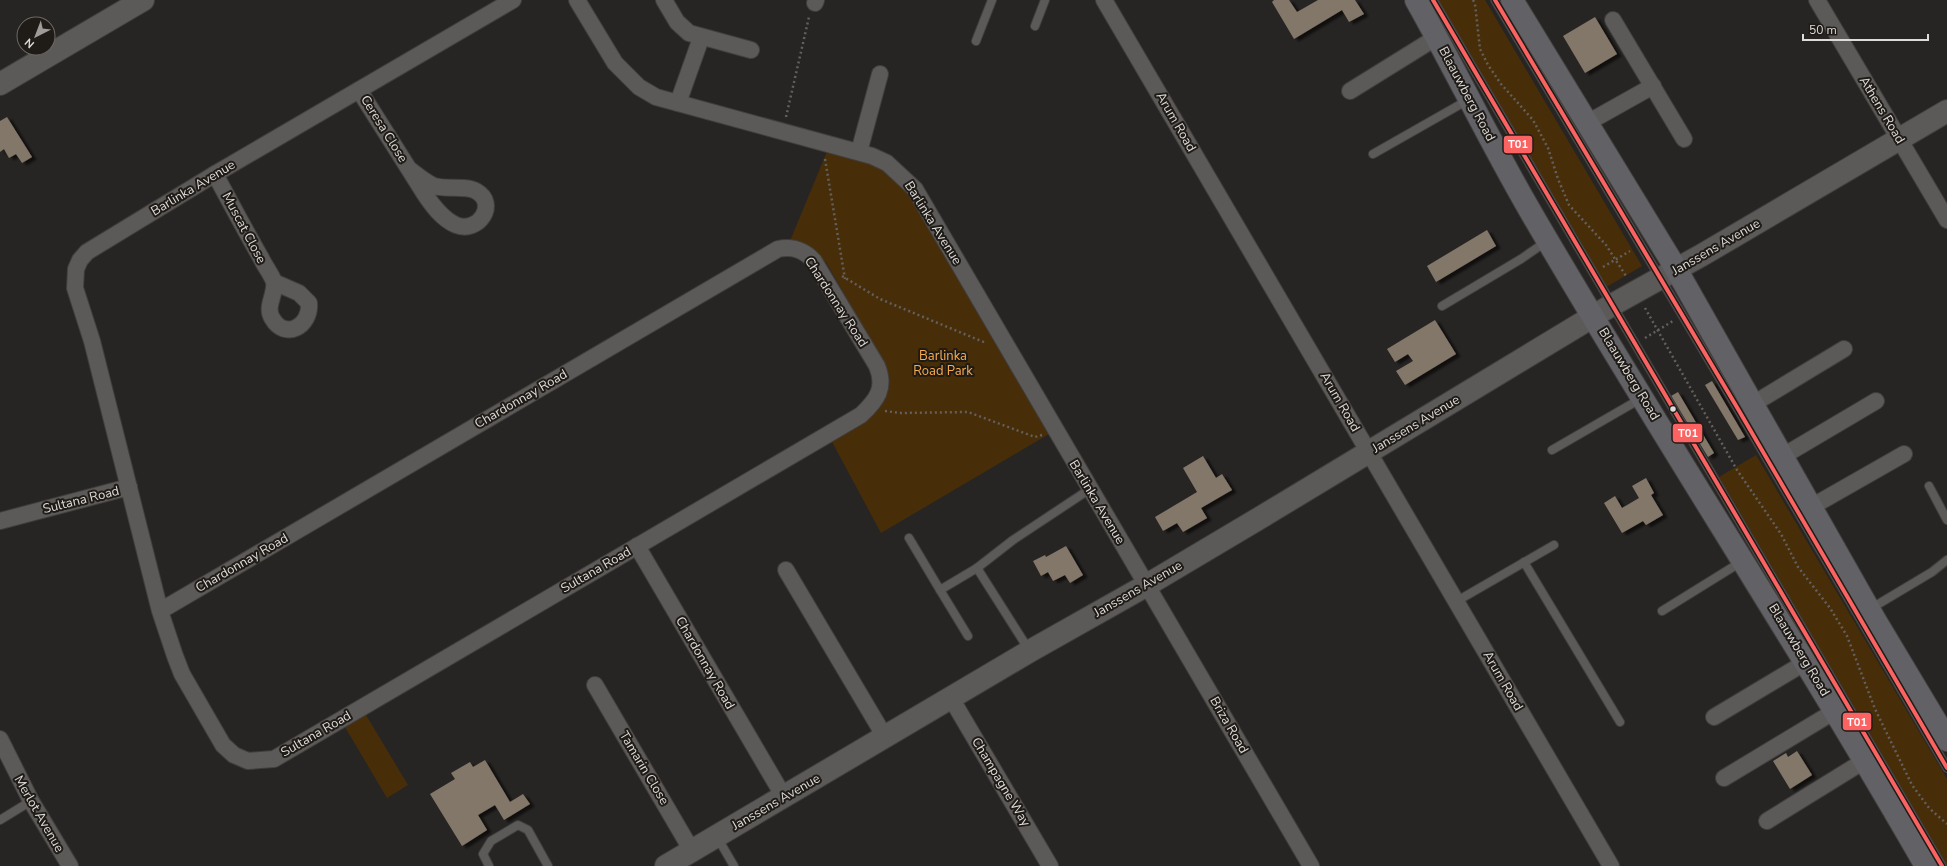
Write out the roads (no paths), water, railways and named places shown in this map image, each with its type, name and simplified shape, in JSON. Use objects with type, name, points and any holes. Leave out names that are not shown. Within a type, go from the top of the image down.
[{"type":"main road","name":"Blaauwberg Road","points":[[1416,0],[1528,207],[1642,398],[1806,662],[1926,864]]},
{"type":"main road","points":[[1512,0],[1587,123],[1668,275],[1753,404],[1870,610],[1947,740]]},
{"type":"street","points":[[0,84],[142,0]]},
{"type":"street","name":"Barlinka Avenue","points":[[129,487],[92,341],[75,288],[76,269],[80,260],[87,252],[215,174],[513,0]]},
{"type":"street","name":"Barlinka Avenue","points":[[577,0],[615,63],[625,75],[656,97],[859,152],[888,163],[915,189],[1147,585]]},
{"type":"street","points":[[664,0],[677,22],[684,29],[701,38],[750,50]]},
{"type":"street","name":"Arum Road","points":[[1104,0],[1611,866]]},
{"type":"street","name":"Athens Road","points":[[1817,0],[1947,220]]},
{"type":"street","points":[[1613,20],[1684,139]]},
{"type":"street","points":[[1350,91],[1437,37]]},
{"type":"street","points":[[678,103],[701,38]]},
{"type":"street","points":[[859,152],[880,74]]},
{"type":"street","points":[[1587,123],[1653,86]]},
{"type":"street","name":"Ceresa Close","points":[[359,90],[409,169],[434,206],[447,219],[461,227],[477,223],[482,218],[487,207],[485,200],[476,191],[469,188],[454,189],[434,186],[409,169]]},
{"type":"street","name":"Janssens Avenue","points":[[666,866],[1030,651],[1147,585],[1370,453],[1612,305],[1668,275],[1947,111]]},
{"type":"street","name":"Muscat Close","points":[[215,174],[274,282]]},
{"type":"street","name":"Chardonnay Road","points":[[160,611],[772,251],[785,247],[792,248],[804,252],[814,261],[880,373],[879,393],[875,401],[861,415],[637,546],[784,797]]},
{"type":"street","points":[[1753,404],[1844,349]]},
{"type":"street","points":[[1783,456],[1876,401]]},
{"type":"street","points":[[1811,507],[1904,454]]},
{"type":"street","name":"Sultana Road","points":[[0,521],[129,487],[160,611],[182,674],[222,746],[234,755],[248,761],[274,759],[637,546]]},
{"type":"street","points":[[786,570],[885,737]]},
{"type":"street","name":"Briza Road","points":[[1147,585],[1312,866]]},
{"type":"street","points":[[1714,717],[1806,662]]},
{"type":"street","name":"Tamarin Close","points":[[595,685],[692,851]]},
{"type":"street","name":"Champagne Way","points":[[951,698],[1047,865]]},
{"type":"street","points":[[1724,778],[1835,711]]},
{"type":"street","name":"Merlot Avenue","points":[[0,739],[31,801],[70,866]]},
{"type":"street","points":[[1767,822],[1864,761]]},
{"type":"lane","points":[[976,41],[992,0]]},
{"type":"lane","points":[[1035,26],[1045,0]]},
{"type":"lane","points":[[1433,0],[1612,305],[1926,864]]},
{"type":"lane","points":[[1495,0],[1668,275],[1738,409],[1947,768]]},
{"type":"lane","points":[[1373,154],[1470,98]]},
{"type":"lane","points":[[1442,306],[1521,259],[1548,240]]},
{"type":"lane","points":[[1552,450],[1642,398]]},
{"type":"lane","points":[[1929,486],[1947,520]]},
{"type":"lane","points":[[940,590],[977,568],[1013,540],[1090,489]]},
{"type":"lane","points":[[909,538],[968,636]]},
{"type":"lane","points":[[1457,602],[1554,544]]},
{"type":"lane","points":[[1662,611],[1744,560]]},
{"type":"lane","points":[[1870,610],[1932,572],[1947,560]]},
{"type":"lane","points":[[1524,562],[1620,722]]},
{"type":"lane","points":[[977,568],[1030,651]]},
{"type":"lane","points":[[0,820],[31,801]]},
{"type":"lane","points":[[489,866],[483,854],[488,844],[518,825],[528,830],[548,866]]},
{"type":"lane","points":[[717,836],[734,866]]},
{"type":"park label","name":"Barlinka Road Park","points":[[943,364]]}]
